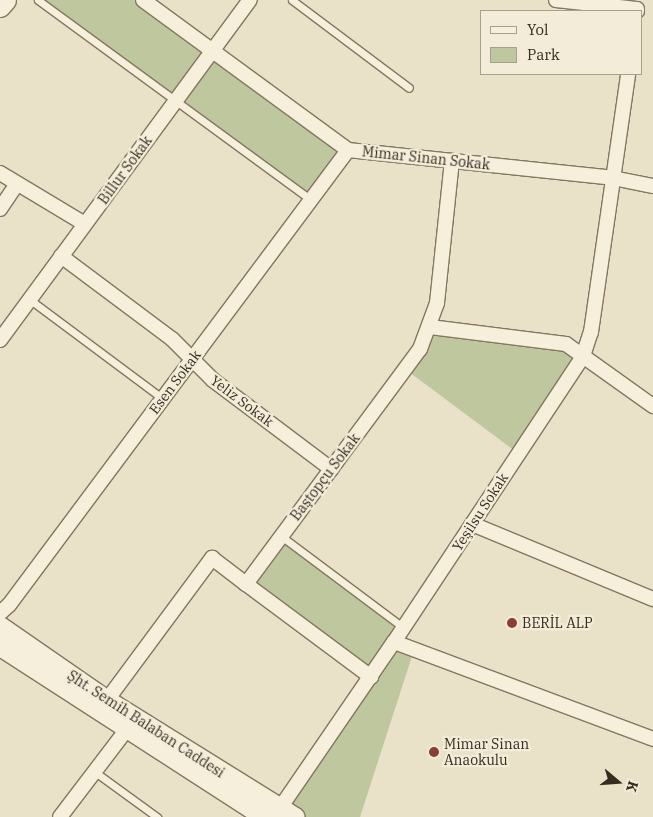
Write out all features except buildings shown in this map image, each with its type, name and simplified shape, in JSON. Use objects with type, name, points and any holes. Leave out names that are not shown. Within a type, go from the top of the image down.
[{"type":"street","points":[[0,7],[6,0]]},
{"type":"street","name":"Mimar Sinan Sokak","points":[[143,0],[348,150],[613,178],[638,181],[653,186]]},
{"type":"street","name":"Billur Sokak","points":[[0,340],[250,0]]},
{"type":"street","points":[[565,0],[637,10]]},
{"type":"street","name":"Yeşilsu Sokak","points":[[278,815],[583,356],[591,332],[628,75]]},
{"type":"street","name":"Esen Sokak","points":[[0,613],[10,605],[348,150]]},
{"type":"street","name":"Baştopçu Sokak","points":[[246,584],[411,361],[430,327],[437,304],[452,161]]},
{"type":"street","points":[[0,173],[85,224]]},
{"type":"street","points":[[0,209],[18,184]]},
{"type":"street","name":"Yeliz Sokak","points":[[61,256],[172,339],[213,380],[332,469]]},
{"type":"street","points":[[430,327],[566,344],[653,406]]},
{"type":"street","points":[[472,524],[653,599]]},
{"type":"street","points":[[107,700],[212,558],[371,677]]},
{"type":"street","name":"Şht. Semih Balaban Caddesi","points":[[0,626],[278,815]]},
{"type":"street","points":[[394,642],[653,739]]},
{"type":"street","name":"Şht. Semih Balaban Caddesi","points":[[0,646],[127,729],[278,815]]},
{"type":"street","points":[[60,817],[127,729]]},
{"type":"lane","points":[[38,0],[311,200]]},
{"type":"lane","points":[[292,0],[409,88]]},
{"type":"lane","points":[[29,299],[163,399]]},
{"type":"lane","points":[[282,536],[404,628]]},
{"type":"lane","points":[[95,772],[157,817]]},
{"type":"green space","points":[[38,0],[143,0],[348,150],[311,200]]},
{"type":"green space","points":[[430,327],[566,344],[583,356],[519,454],[405,369]]},
{"type":"green space","points":[[281,536],[404,628],[395,642],[414,650],[360,817],[295,817],[279,810],[371,677],[246,584]]},
{"type":"place","name":"BERİL ALP","points":[[512,623]]},
{"type":"place","name":"Mimar Sinan Anaokulu","points":[[434,752]]}]
